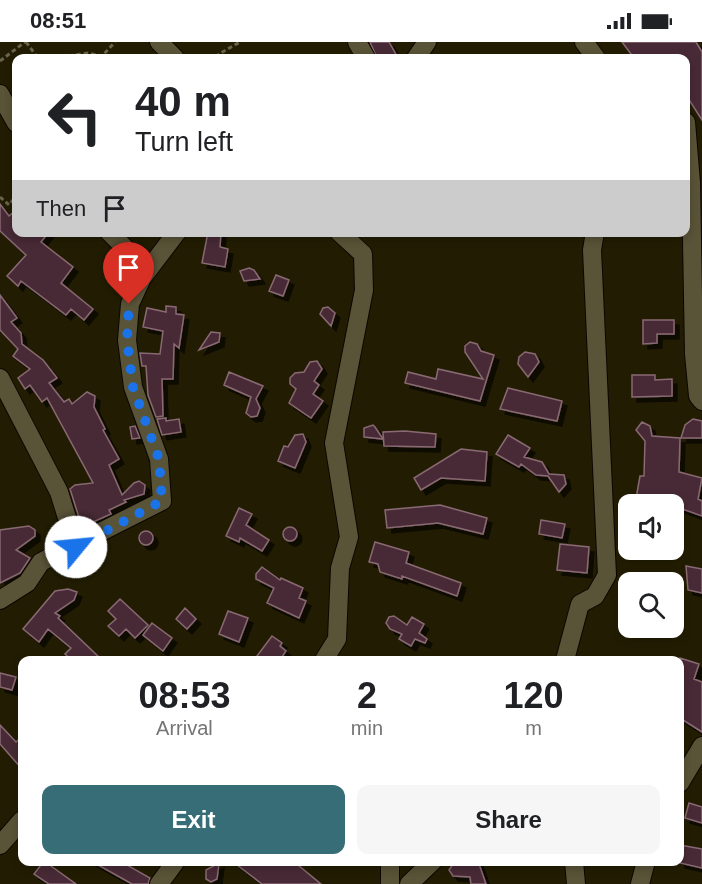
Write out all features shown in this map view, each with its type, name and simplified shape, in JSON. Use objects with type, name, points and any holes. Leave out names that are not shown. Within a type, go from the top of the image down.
[{"type":"street","points":[[159,42],[171,54]]},
{"type":"street","points":[[0,94],[12,116]]},
{"type":"street","points":[[690,171],[694,354],[698,396],[702,401]]},
{"type":"street","points":[[114,237],[138,261],[142,278]]},
{"type":"street","points":[[0,600],[27,583],[41,562],[76,547],[162,501],[159,459],[133,387],[127,340],[129,304],[142,278],[173,237]]},
{"type":"street","points":[[326,656],[337,639],[340,568],[349,537],[334,443],[364,290],[363,254],[344,237]]},
{"type":"street","points":[[566,656],[580,604],[595,596],[607,575],[592,250],[594,237]]},
{"type":"street","points":[[0,378],[59,492],[76,547]]},
{"type":"street","points":[[684,776],[702,746]]},
{"type":"street","points":[[0,845],[18,825]]},
{"type":"street","points":[[159,884],[172,866]]},
{"type":"street","points":[[390,866],[390,884]]},
{"type":"street","points":[[409,884],[428,866]]},
{"type":"street","points":[[574,866],[576,884]]},
{"type":"street","points":[[640,884],[645,866]]},
{"type":"path","points":[[0,62],[26,42]]},
{"type":"path","points":[[104,54],[115,42]]},
{"type":"path","points":[[219,54],[240,42]]},
{"type":"path","points":[[0,197],[9,205],[12,201]]},
{"type":"building","points":[[370,42],[389,42],[396,54],[375,54]]},
{"type":"building","points":[[622,42],[696,42],[702,52],[702,120],[690,101],[690,54],[631,54]]},
{"type":"building","points":[[0,204],[9,216],[12,213],[12,237],[45,237],[41,242],[73,267],[61,283],[93,309],[84,320],[71,309],[66,315],[21,281],[18,286],[7,276],[26,255],[0,231]]},
{"type":"building","points":[[207,237],[221,237],[220,247],[228,249],[225,267],[202,263]]},
{"type":"building","points":[[249,268],[254,270],[260,279],[244,281],[240,271]]},
{"type":"building","points":[[276,275],[289,280],[283,296],[269,291]]},
{"type":"building","points":[[0,295],[17,318],[11,322],[21,333],[22,344],[43,360],[57,378],[49,383],[64,402],[69,399],[72,404],[87,392],[95,396],[94,407],[105,429],[103,430],[119,459],[109,465],[122,495],[134,483],[139,481],[145,485],[144,494],[124,500],[126,502],[109,510],[111,514],[82,527],[70,489],[75,485],[93,483],[47,398],[42,402],[30,385],[25,389],[18,378],[30,369],[13,356],[18,349],[0,330]]},
{"type":"building","points":[[166,306],[176,307],[176,314],[184,315],[179,348],[174,344],[173,379],[162,379],[163,416],[156,417],[148,395],[146,366],[142,366],[140,353],[160,354],[163,331],[143,327],[147,308],[166,312]]},
{"type":"building","points":[[328,307],[335,313],[331,326],[320,314],[323,308]]},
{"type":"building","points":[[643,320],[674,320],[674,334],[657,334],[657,343],[643,344]]},
{"type":"building","points":[[211,332],[220,333],[219,342],[199,350]]},
{"type":"building","points":[[470,342],[477,344],[481,351],[494,355],[480,401],[405,383],[408,372],[436,379],[438,369],[483,379],[465,352],[465,346]]},
{"type":"building","points":[[525,352],[535,354],[539,362],[528,377],[518,364],[519,357]]},
{"type":"building","points":[[317,361],[322,369],[314,381],[319,385],[313,394],[323,401],[311,418],[289,403],[296,389],[290,384],[290,378],[295,373],[304,372],[310,362]]},
{"type":"building","points":[[229,372],[263,386],[256,399],[260,408],[257,416],[251,417],[246,413],[251,397],[224,385]]},
{"type":"building","points":[[632,375],[655,375],[655,380],[672,379],[672,396],[632,397]]},
{"type":"building","points":[[508,388],[562,401],[557,421],[500,409]]},
{"type":"building","points":[[166,418],[166,421],[179,419],[181,432],[162,435],[157,419]]},
{"type":"building","points":[[693,419],[702,421],[702,438],[681,438],[685,425]]},
{"type":"building","points":[[642,422],[650,426],[652,436],[680,438],[679,472],[702,478],[698,499],[702,501],[702,516],[684,510],[684,494],[637,494],[640,476],[644,476],[645,441],[636,430]]},
{"type":"building","points":[[373,425],[383,439],[364,437],[364,428]]},
{"type":"building","points":[[135,426],[140,438],[132,439],[130,427]]},
{"type":"building","points":[[405,431],[436,434],[435,447],[384,446],[383,432]]},
{"type":"building","points":[[303,434],[306,442],[295,468],[278,461],[284,446],[288,447],[295,435]]},
{"type":"building","points":[[508,435],[530,448],[524,457],[542,462],[549,474],[564,475],[566,484],[559,492],[548,476],[536,475],[521,464],[519,467],[496,454]]},
{"type":"building","points":[[461,449],[487,452],[485,481],[441,478],[421,490],[414,478]]},
{"type":"building","points":[[440,505],[487,518],[483,534],[438,523],[387,528],[385,510]]},
{"type":"building","points":[[239,508],[252,514],[246,525],[269,540],[262,551],[240,538],[239,542],[226,536]]},
{"type":"building","points":[[541,520],[565,524],[562,538],[539,534]]},
{"type":"building","points":[[29,526],[35,530],[35,536],[16,550],[30,558],[20,573],[0,583],[0,530]]},
{"type":"building","points":[[287,527],[293,527],[297,534],[293,541],[287,541],[283,537],[283,531]]},
{"type":"building","points":[[143,531],[149,531],[153,538],[149,545],[143,545],[139,541],[139,535]]},
{"type":"building","points":[[375,542],[409,552],[406,563],[461,583],[457,596],[402,576],[402,579],[380,572],[378,564],[369,562]]},
{"type":"building","points":[[560,544],[589,547],[587,573],[557,570]]},
{"type":"building","points":[[686,566],[702,569],[702,593],[688,590]]},
{"type":"building","points":[[262,567],[280,580],[281,578],[303,588],[299,598],[306,601],[299,618],[267,603],[274,588],[256,579],[256,574]]},
{"type":"building","points":[[68,589],[77,592],[74,600],[55,613],[98,656],[67,656],[65,654],[71,648],[48,629],[39,642],[23,629],[55,591]]},
{"type":"building","points":[[120,599],[148,625],[135,638],[126,629],[119,636],[108,626],[116,619],[108,611]]},
{"type":"building","points":[[185,608],[196,619],[187,629],[176,619]]},
{"type":"building","points":[[228,611],[248,618],[239,642],[219,634]]},
{"type":"building","points":[[394,616],[407,625],[412,617],[424,624],[419,633],[427,639],[425,643],[415,639],[411,646],[399,639],[402,634],[390,629],[386,623],[389,617]]},
{"type":"building","points":[[152,623],[172,638],[163,651],[143,635]]},
{"type":"building","points":[[272,636],[282,643],[280,646],[286,651],[283,656],[257,656]]},
{"type":"building","points":[[684,659],[699,664],[694,679],[702,682],[702,732],[684,721]]},
{"type":"building","points":[[0,673],[16,677],[12,690],[0,687]]},
{"type":"building","points":[[0,725],[16,742],[18,740],[18,764],[0,744]]},
{"type":"building","points":[[689,803],[702,807],[702,823],[685,818]]},
{"type":"building","points":[[684,846],[702,849],[702,868],[684,864]]},
{"type":"building","points":[[40,866],[51,866],[76,884],[49,884],[34,874]]},
{"type":"building","points":[[100,866],[129,866],[150,878],[148,884],[132,884]]},
{"type":"building","points":[[219,866],[217,879],[211,882],[206,879],[206,870]]},
{"type":"building","points":[[239,866],[299,866],[321,884],[262,884]]},
{"type":"building","points":[[452,866],[480,866],[486,884],[471,884],[470,877],[453,876],[449,870]]},
{"type":"route","points":[[76,547],[162,501],[159,459],[133,387],[127,340],[129,304]]}]
